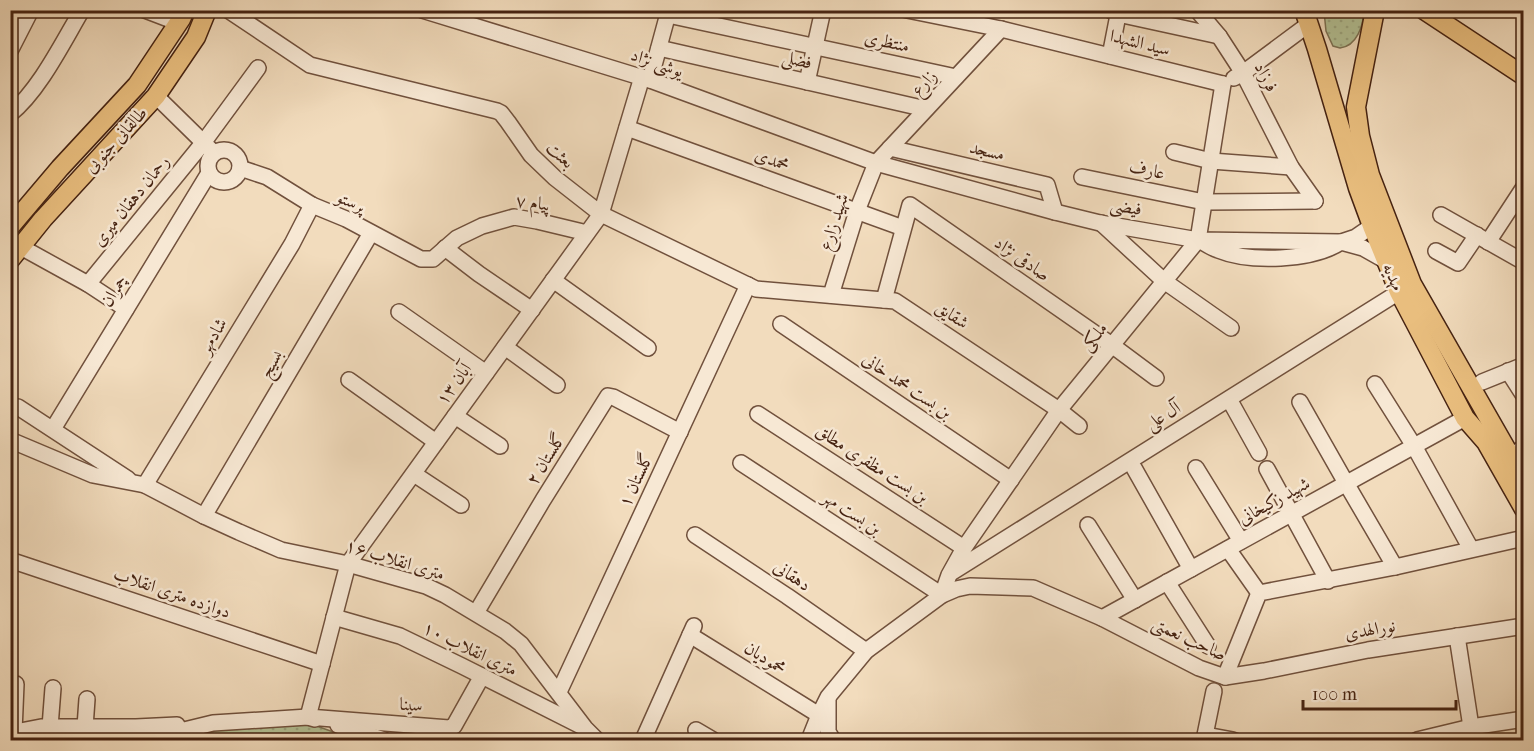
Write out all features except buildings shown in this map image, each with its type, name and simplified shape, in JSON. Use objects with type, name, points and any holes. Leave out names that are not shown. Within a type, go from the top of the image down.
[{"type":"main road","name":"طالقانی جنوبی","points":[[16,254],[86,171],[156,96],[196,37],[207,10]]},
{"type":"main road","name":"مهدیه","points":[[1375,10],[1356,106],[1360,136],[1370,175],[1412,284],[1517,452],[1524,480]]},
{"type":"main road","points":[[1424,10],[1524,76]]},
{"type":"main road","name":"مهدیه","points":[[1307,15],[1351,167],[1399,292],[1465,418],[1486,442],[1524,509]]},
{"type":"main road","name":"طالقانی جنوبی","points":[[12,223],[137,85],[182,17]]},
{"type":"street","points":[[10,51],[31,10]]},
{"type":"street","points":[[14,109],[46,71],[82,10]]},
{"type":"street","points":[[144,10],[182,17]]},
{"type":"street","name":"بعثت","points":[[228,10],[310,65],[501,113],[531,155],[555,178],[601,214],[756,289],[884,300]]},
{"type":"street","name":"یوشی نژاد","points":[[422,10],[646,79],[876,163]]},
{"type":"street","points":[[807,82],[823,10]]},
{"type":"street","name":"سید الشهدا","points":[[907,10],[1000,29],[1223,84]]},
{"type":"street","name":"فرزاد","points":[[1197,10],[1219,36],[1243,73],[1291,167],[1315,201],[1204,202]]},
{"type":"street","points":[[1110,56],[1116,12],[1219,36]]},
{"type":"street","name":"۱۳ آبان","points":[[308,717],[348,564],[601,214],[627,128],[659,48],[668,13]]},
{"type":"street","name":"منتظری","points":[[668,13],[956,77]]},
{"type":"street","points":[[1198,240],[1223,84],[1243,73],[1307,15]]},
{"type":"street","name":"زارع","points":[[876,163],[1000,29]]},
{"type":"street","name":"فضلی","points":[[659,48],[926,109]]},
{"type":"street","name":"رحمان دهقان میری","points":[[88,284],[209,148],[258,68]]},
{"type":"street","points":[[156,96],[209,148],[230,151],[238,158],[240,168],[236,177],[226,182],[216,181],[208,168],[209,148]]},
{"type":"street","name":"محمدی","points":[[627,128],[903,228]]},
{"type":"street","name":"مسجد","points":[[890,148],[1047,185],[1055,212]]},
{"type":"street","points":[[1174,152],[1211,161],[1291,167]]},
{"type":"street","name":"شهید زارع","points":[[831,295],[857,211],[876,163]]},
{"type":"street","name":"فیضی","points":[[876,163],[1100,223],[1198,240],[1229,253],[1260,258],[1278,258],[1316,254],[1331,249],[1341,242]]},
{"type":"street","name":"پرستو","points":[[240,168],[267,177],[312,205],[346,219],[421,259],[433,259],[445,248]]},
{"type":"street","name":"چمران","points":[[52,429],[210,173]]},
{"type":"street","name":"عارف","points":[[1083,177],[1204,202]]},
{"type":"street","points":[[1436,251],[1458,262],[1482,238],[1524,187]]},
{"type":"street","name":"شادمهر","points":[[140,484],[292,244],[312,205]]},
{"type":"street","name":"صادقی نژاد","points":[[903,228],[910,205],[1156,378]]},
{"type":"street","points":[[1441,215],[1522,261]]},
{"type":"street","name":"پیام ۷","points":[[445,248],[457,238],[483,226],[514,217],[587,233]]},
{"type":"street","points":[[1100,223],[1164,281],[1232,328]]},
{"type":"street","points":[[1341,242],[1356,237],[1372,226]]},
{"type":"street","points":[[884,300],[903,228]]},
{"type":"street","name":"بسیج","points":[[204,516],[370,233]]},
{"type":"street","name":"ملکی","points":[[938,598],[964,548],[1059,410],[1198,240]]},
{"type":"street","points":[[1341,242],[1363,248],[1386,261]]},
{"type":"street","points":[[445,248],[532,310]]},
{"type":"street","points":[[16,254],[88,284],[126,309]]},
{"type":"street","points":[[553,280],[648,348]]},
{"type":"street","name":"گلستان ۱","points":[[559,692],[748,285]]},
{"type":"street","name":"آل علی","points":[[948,575],[1399,292]]},
{"type":"street","name":"شقایق","points":[[884,300],[895,301],[1059,410],[1079,426]]},
{"type":"street","points":[[399,312],[486,373]]},
{"type":"street","name":"بن بست محمد خانی","points":[[781,324],[1011,480]]},
{"type":"street","points":[[505,347],[557,385]]},
{"type":"street","points":[[1482,382],[1524,365]]},
{"type":"street","points":[[1508,371],[1524,396]]},
{"type":"street","points":[[349,380],[436,442]]},
{"type":"street","points":[[1375,384],[1414,446],[1471,549]]},
{"type":"street","name":"گلستان ۲","points":[[476,613],[608,396],[680,432]]},
{"type":"street","points":[[1229,399],[1259,453]]},
{"type":"street","points":[[1300,402],[1395,567]]},
{"type":"street","name":"۱۶ متری انقلاب","points":[[10,413],[18,407],[140,484],[204,516],[281,550],[348,564],[426,586],[445,595],[505,631],[521,644],[592,736]]},
{"type":"street","name":"بن بست مظفری مطلق","points":[[758,414],[964,548]]},
{"type":"street","points":[[455,416],[500,446]]},
{"type":"street","name":"شهید زکیخانی","points":[[1102,618],[1465,418]]},
{"type":"street","name":"۱۶ متری انقلاب","points":[[10,440],[93,475],[140,484]]},
{"type":"street","name":"بن بست مهر","points":[[741,463],[938,598]]},
{"type":"street","points":[[1134,468],[1191,569]]},
{"type":"street","points":[[1196,468],[1259,594],[1524,538]]},
{"type":"street","points":[[1267,469],[1328,581]]},
{"type":"street","points":[[414,474],[461,505]]},
{"type":"street","points":[[1088,525],[1135,600]]},
{"type":"street","name":"دهقانی","points":[[695,535],[866,651]]},
{"type":"street","name":"دوازده متری انقلاب","points":[[10,560],[322,664]]},
{"type":"street","points":[[1167,582],[1208,646]]},
{"type":"street","name":"صاحب نعمتی","points":[[938,598],[956,589],[970,586],[1033,588],[1102,618],[1198,668],[1225,677],[1259,594]]},
{"type":"street","points":[[809,741],[828,697],[866,651],[938,598]]},
{"type":"street","name":"۱۰ متری انقلاب","points":[[334,617],[400,636],[482,676],[592,736]]},
{"type":"street","name":"نورالهدی","points":[[1225,677],[1368,650],[1524,626]]},
{"type":"street","name":"محمودیان","points":[[643,741],[692,630],[819,715]]},
{"type":"street","points":[[1456,636],[1472,734]]},
{"type":"street","name":"سینا","points":[[308,717],[449,728],[454,726],[482,676]]},
{"type":"street","points":[[16,684],[12,733],[41,727],[136,727],[308,717],[340,725],[384,741]]},
{"type":"street","points":[[50,727],[53,688]]},
{"type":"street","points":[[1214,691],[1205,738],[1233,741]]},
{"type":"street","points":[[828,697],[828,732],[833,741]]},
{"type":"street","points":[[85,727],[87,699]]},
{"type":"street","points":[[1417,741],[1472,734],[1524,719]]},
{"type":"street","points":[[143,741],[213,723]]},
{"type":"street","points":[[696,730],[713,741]]},
{"type":"green space","points":[[1324,11],[1364,11],[1358,34],[1351,43],[1340,48],[1333,46],[1326,31]]},
{"type":"green space","points":[[308,723],[356,740],[164,740],[214,729]]}]
